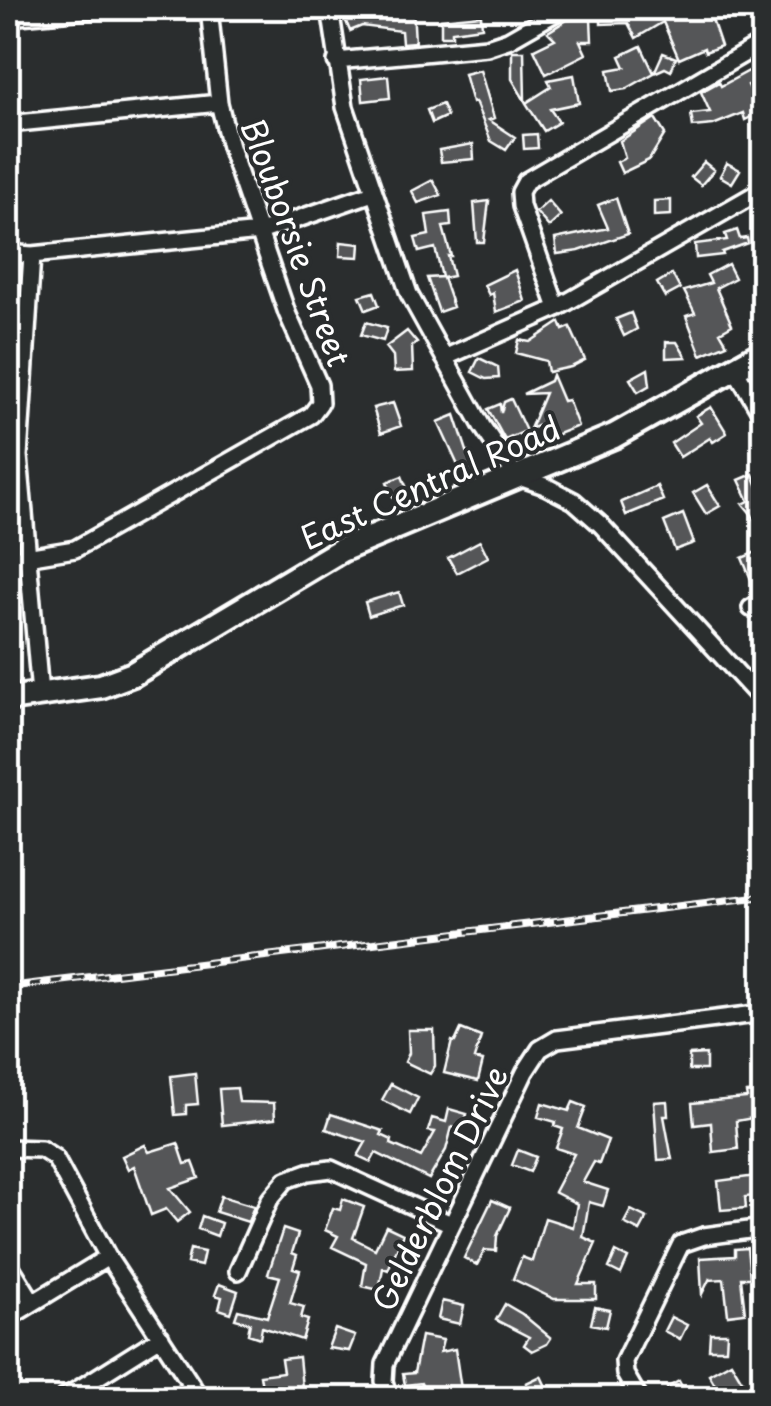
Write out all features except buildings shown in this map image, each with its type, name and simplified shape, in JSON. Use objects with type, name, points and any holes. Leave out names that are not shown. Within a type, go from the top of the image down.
[{"type":"street","points":[[8,17],[108,8]]},
{"type":"street","name":"Blouborsie Street","points":[[29,558],[75,549],[317,409],[319,386],[287,313],[230,147],[219,104],[209,8]]},
{"type":"street","points":[[330,8],[345,107],[409,294],[482,426],[516,476],[574,502],[600,525],[764,702]]},
{"type":"street","points":[[336,61],[487,47],[508,40],[564,8]]},
{"type":"street","points":[[557,308],[520,206],[520,192],[526,181],[764,42]]},
{"type":"street","points":[[8,124],[219,104]]},
{"type":"street","points":[[444,358],[557,308],[764,189]]},
{"type":"street","points":[[8,253],[32,255],[260,232],[373,193]]},
{"type":"street","points":[[32,255],[16,352],[13,456],[29,558],[40,694]]},
{"type":"street","name":"East Central Road","points":[[8,699],[101,686],[133,674],[340,550],[614,436],[764,352]]},
{"type":"street","points":[[736,369],[764,418]]},
{"type":"street","points":[[8,560],[29,558]]},
{"type":"street","name":"Gelderblom Drive","points":[[389,1398],[385,1364],[525,1072],[546,1044],[557,1039],[764,1013]]},
{"type":"street","points":[[8,1148],[41,1148],[55,1158],[108,1257],[200,1398]]},
{"type":"street","points":[[238,1270],[270,1198],[286,1180],[308,1172],[331,1169],[451,1224]]},
{"type":"street","points":[[639,1398],[625,1374],[624,1360],[676,1249],[694,1238],[764,1228]]},
{"type":"street","points":[[8,1318],[108,1257]]},
{"type":"street","points":[[8,1262],[32,1302]]},
{"type":"street","points":[[64,1398],[161,1337]]},
{"type":"railway","points":[[8,987],[764,896]]}]
